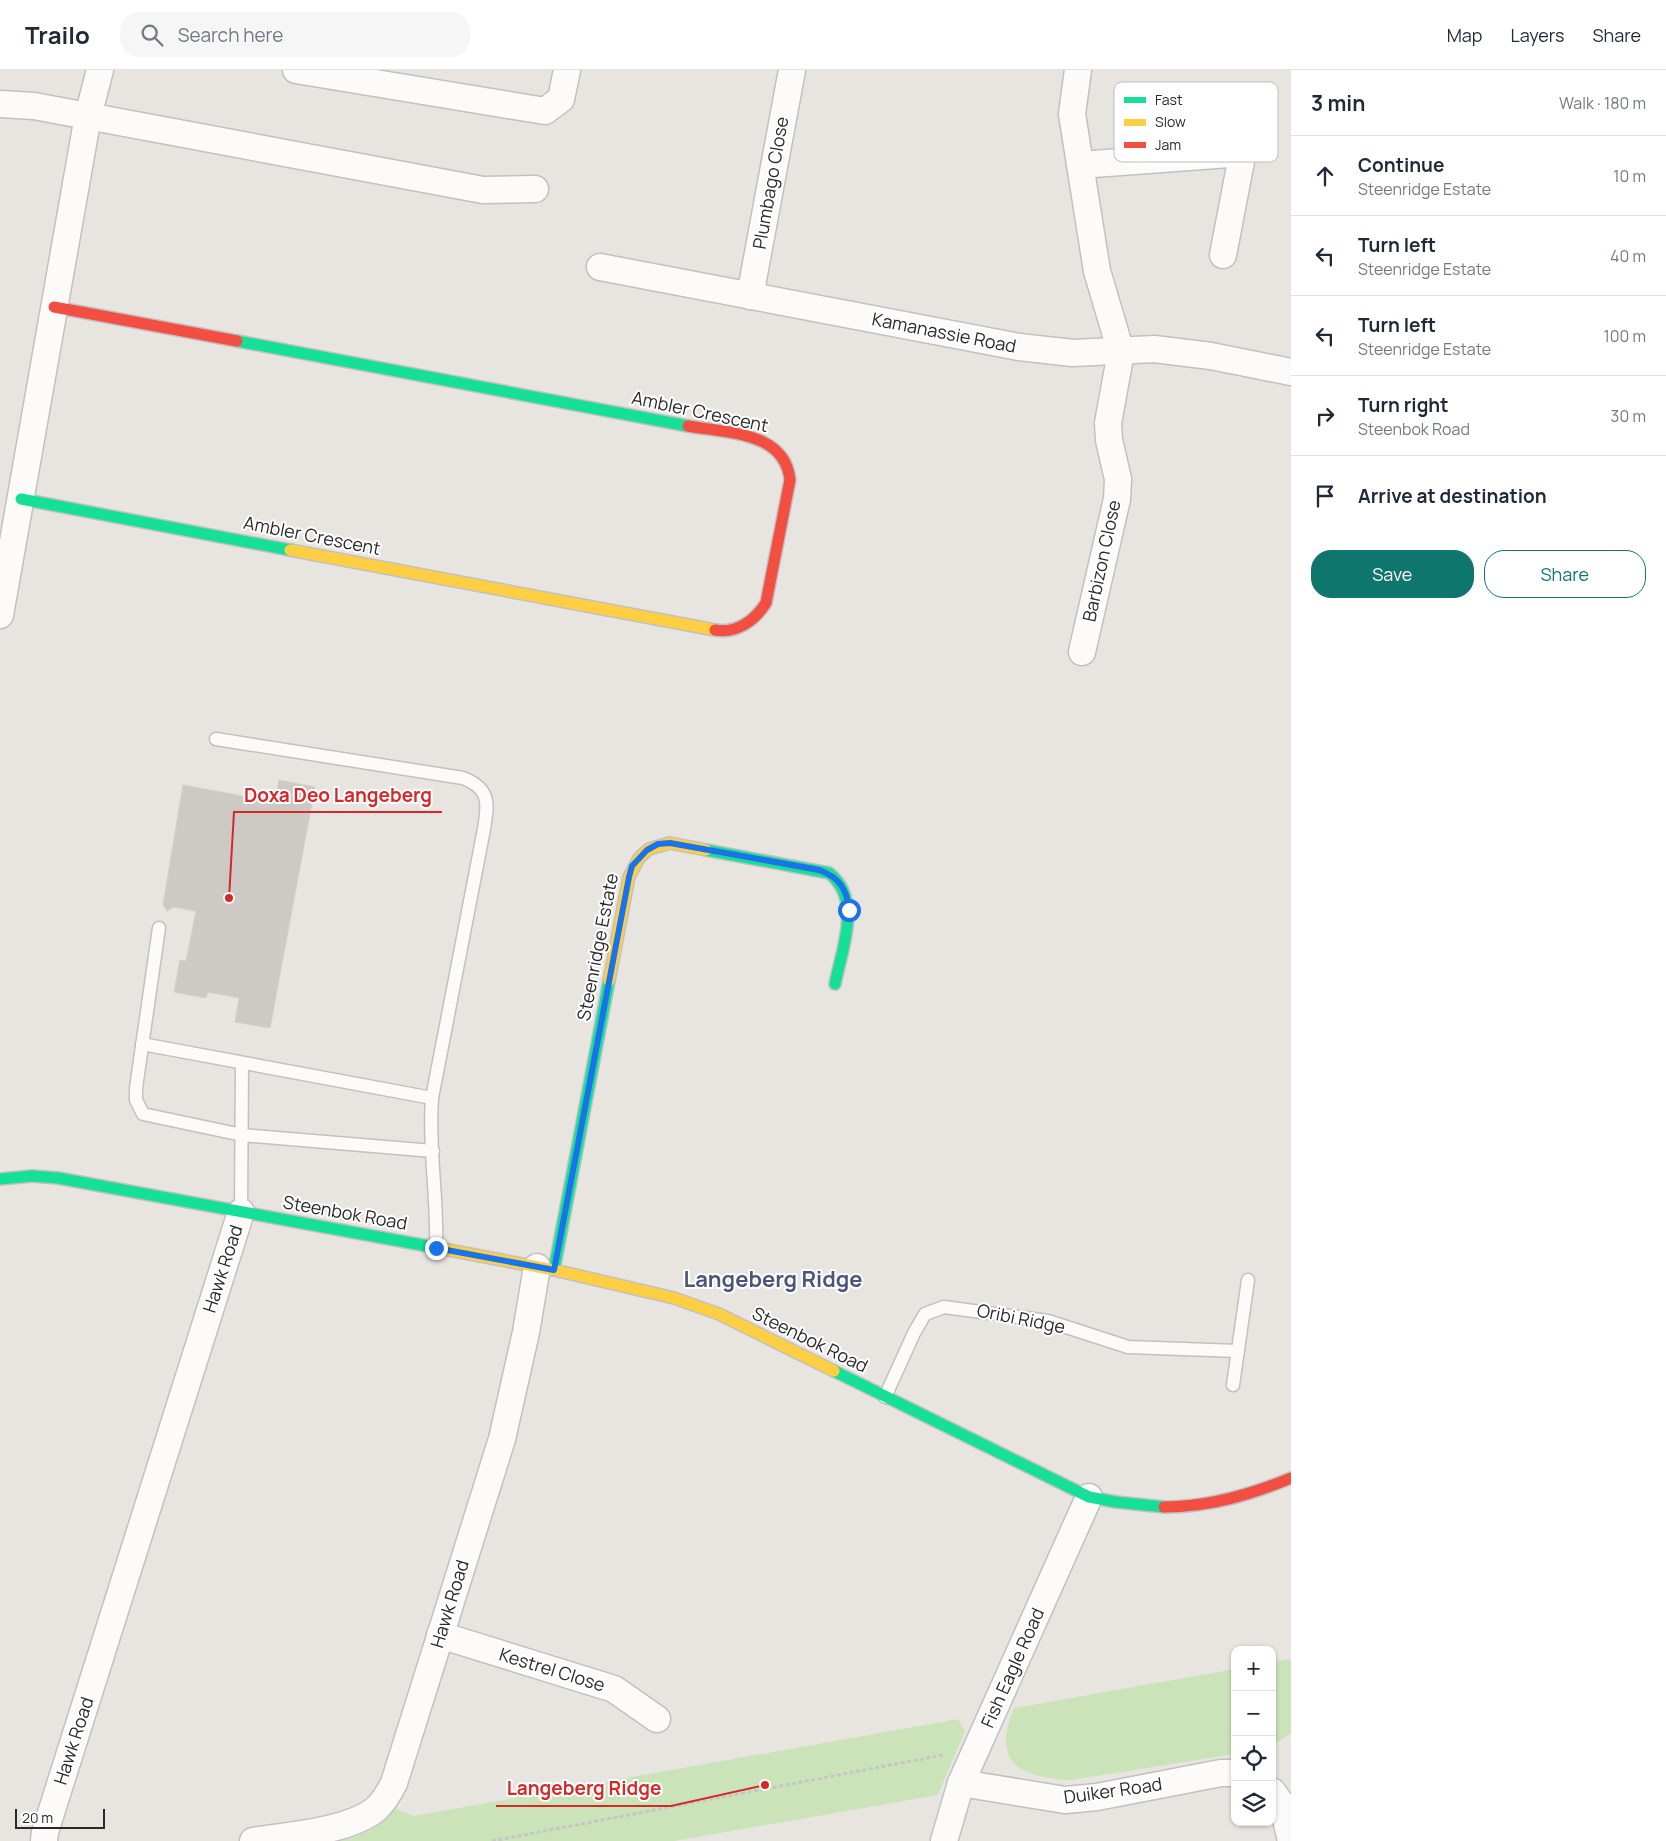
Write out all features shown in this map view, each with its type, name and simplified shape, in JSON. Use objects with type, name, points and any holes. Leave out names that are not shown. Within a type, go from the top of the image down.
[{"type":"street","points":[[0,615],[88,116],[100,70]]},
{"type":"street","points":[[296,70],[545,111],[561,99],[567,70]]},
{"type":"street","name":"Plumbago Close","points":[[750,296],[792,70]]},
{"type":"street","points":[[1078,70],[1072,114],[1098,271],[1121,352]]},
{"type":"street","points":[[0,104],[34,106],[483,190],[535,188]]},
{"type":"street","points":[[1080,165],[1114,160]]},
{"type":"street","points":[[1223,255],[1241,162]]},
{"type":"street","name":"Kamanassie Road","points":[[600,267],[1018,347],[1073,353],[1154,349],[1211,356],[1291,372]]},
{"type":"street","name":"Ambler Crescent","points":[[21,498],[722,631],[745,626],[754,619],[766,603],[790,480],[789,467],[785,457],[768,442],[757,439],[54,308]]},
{"type":"street","name":"Barbizon Close","points":[[1082,652],[1117,499],[1118,479],[1109,440],[1108,423],[1121,352]]},
{"type":"street","name":"Steenridge Estate","points":[[546,1268],[629,877],[639,857],[658,844],[670,843],[819,870],[833,876],[844,887],[848,898],[849,910],[835,984]]},
{"type":"street","name":"Steenbok Road","points":[[0,1179],[32,1176],[58,1178],[546,1268],[674,1298],[705,1308],[1089,1497],[1146,1507],[1173,1508],[1205,1505],[1235,1499],[1291,1478]]},
{"type":"street","name":"Hawk Road","points":[[44,1841],[45,1832],[241,1212]]},
{"type":"street","name":"Hawk Road","points":[[253,1841],[342,1825],[363,1817],[386,1798],[394,1783],[502,1439],[526,1332],[546,1268]]},
{"type":"street","name":"Fish Eagle Road","points":[[944,1841],[961,1783],[1089,1497]]},
{"type":"street","name":"Kestrel Close","points":[[440,1635],[614,1689],[657,1719]]},
{"type":"street","name":"Duiker Road","points":[[961,1783],[1065,1800],[1097,1797],[1221,1773],[1231,1773]]},
{"type":"street","points":[[1276,1796],[1283,1806],[1291,1841]]},
{"type":"lane","points":[[216,739],[463,778],[473,782],[486,796],[488,807],[432,1098],[431,1124],[438,1212],[436,1248]]},
{"type":"lane","points":[[159,928],[136,1100],[143,1114],[242,1135],[433,1151]]},
{"type":"lane","points":[[142,1044],[432,1098]]},
{"type":"lane","points":[[241,1212],[242,1064]]},
{"type":"lane","points":[[1234,1384],[1248,1280]]},
{"type":"lane","name":"Oribi Ridge","points":[[885,1396],[914,1333],[925,1314],[944,1307],[1048,1321],[1128,1347],[1238,1351]]},
{"type":"path","points":[[492,1841],[977,1749]]},
{"type":"green space","points":[[1291,1659],[1291,1733],[1276,1743],[1276,1691],[1276,1661]]},
{"type":"green space","points":[[1231,1670],[1231,1755],[1071,1780],[1037,1776],[1024,1771],[1015,1764],[1008,1754],[1006,1742],[1014,1708]]},
{"type":"green space","points":[[958,1719],[965,1731],[938,1795],[674,1841],[340,1841],[370,1830],[395,1809],[414,1816]]},
{"type":"building","points":[[279,780],[315,787],[270,1028],[235,1022],[239,998],[208,992],[206,998],[174,992],[180,960],[186,961],[196,911],[174,907],[167,911],[163,905],[183,785],[275,802]]},
{"type":"traffic: fast","points":[[237,341],[688,426]]},
{"type":"traffic: fast","points":[[21,499],[290,550]]},
{"type":"traffic: fast","points":[[706,850],[829,873],[839,884],[848,910],[845,940],[835,984]]},
{"type":"traffic: fast","points":[[554,1270],[609,981]]},
{"type":"traffic: fast","points":[[0,1179],[32,1176],[58,1178],[433,1247]]},
{"type":"traffic: fast","points":[[834,1371],[1089,1497],[1164,1507]]},
{"type":"traffic: slow","points":[[290,550],[715,630]]},
{"type":"traffic: slow","points":[[609,981],[629,877],[639,858],[649,849],[670,843],[706,850]]},
{"type":"traffic: slow","points":[[433,1247],[554,1270],[674,1298],[719,1314],[834,1371]]},
{"type":"traffic: jam","points":[[54,307],[237,341]]},
{"type":"traffic: jam","points":[[688,426],[736,433],[766,443],[777,452],[786,464],[790,480],[766,603],[751,620],[738,628],[723,631],[715,630]]},
{"type":"traffic: jam","points":[[1164,1507],[1197,1505],[1229,1499],[1291,1478]]},
{"type":"place","name":"Doxa Deo Langeberg","points":[[229,898]]},
{"type":"place","name":"Langeberg Ridge","points":[[765,1785]]},
{"type":"district","name":"Langeberg Ridge","points":[[773,1279]]},
{"type":"route","points":[[436,1248],[554,1270],[629,877],[632,866],[647,850],[658,844],[682,844],[819,870],[837,879],[844,887],[848,898],[849,910]]}]
